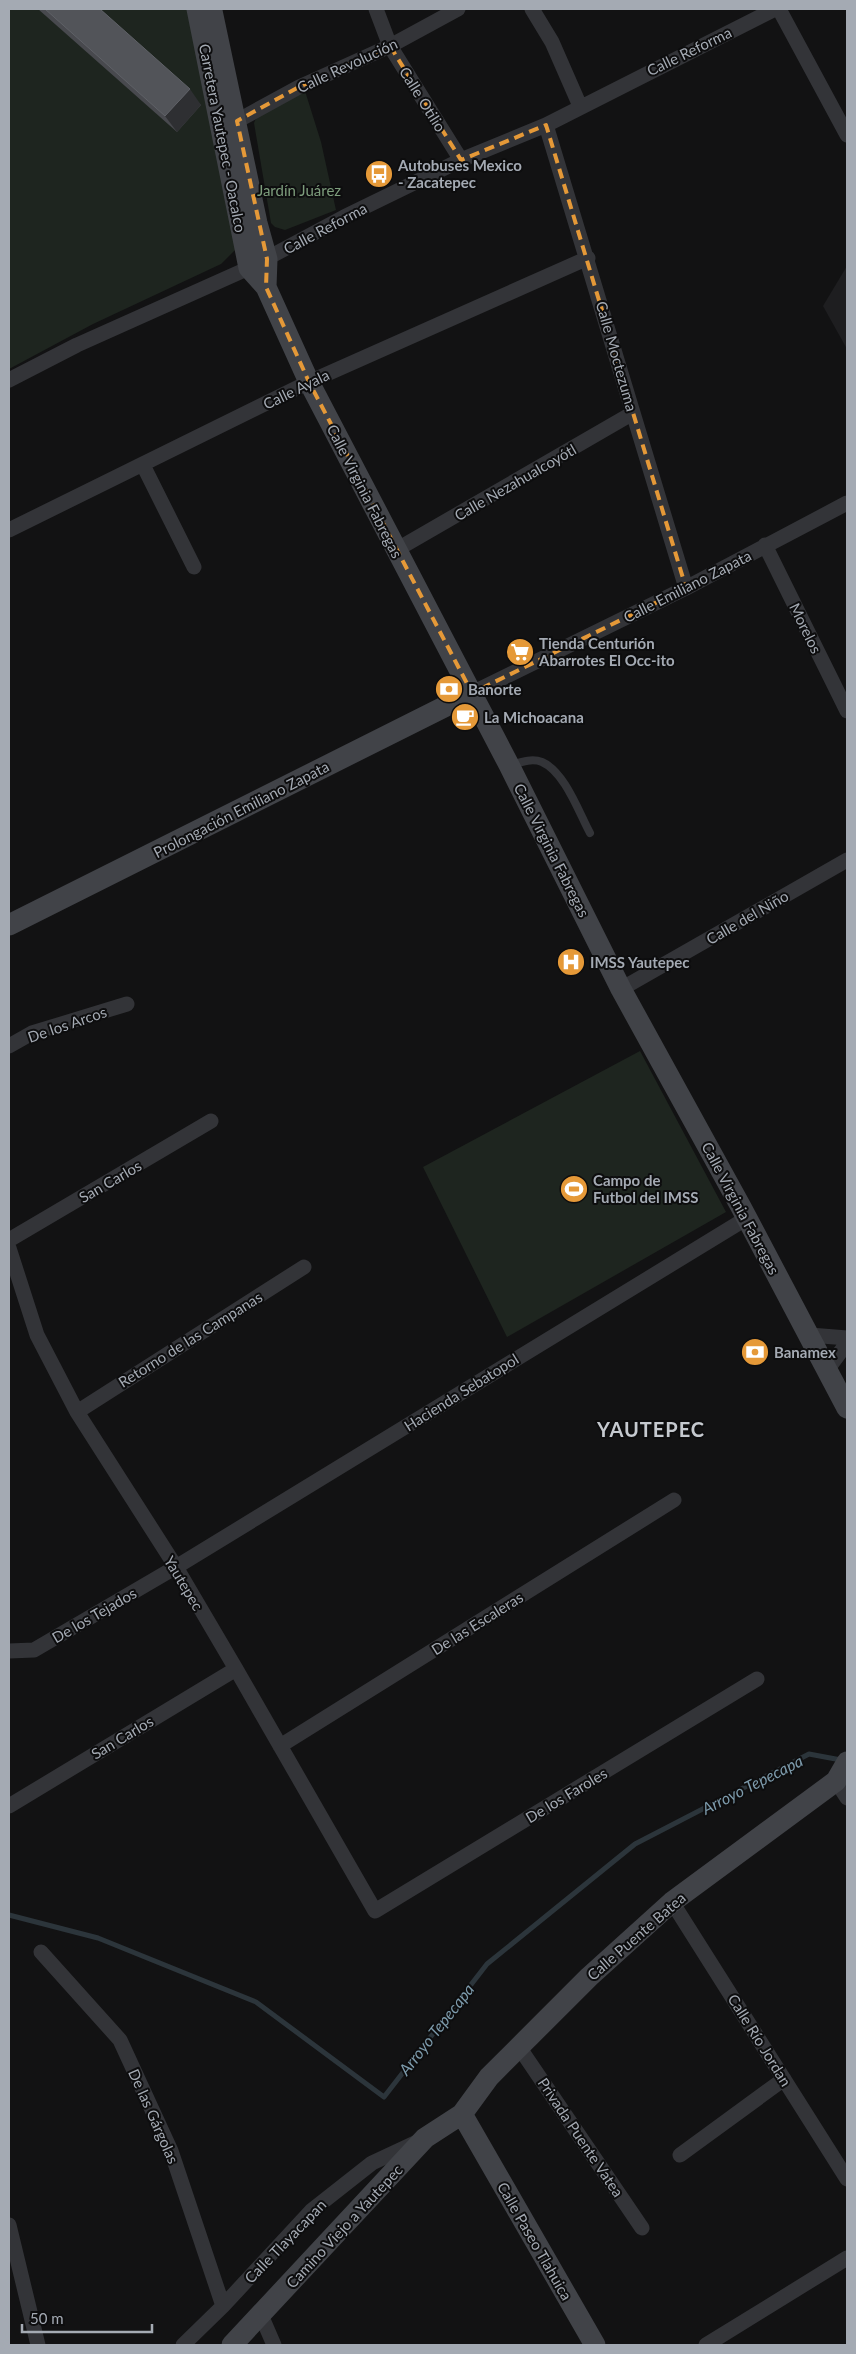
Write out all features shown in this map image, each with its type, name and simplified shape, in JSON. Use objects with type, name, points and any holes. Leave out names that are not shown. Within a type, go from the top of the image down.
[{"type":"main road","name":"Carretera Yautepec - Oacalco","points":[[197,9],[258,263]]},
{"type":"main road","name":"Carretera Yautepec - Oacalco","points":[[212,9],[257,223],[258,263]]},
{"type":"main road","name":"Calle Virginia Fabregas","points":[[258,263],[266,287],[309,382],[509,765],[621,988],[810,1335],[847,1408]]},
{"type":"main road","name":"Prolongación Emiliano Zapata","points":[[9,925],[472,694]]},
{"type":"main road","name":"Calle Puente Batea","points":[[462,2114],[489,2077],[589,1977],[672,1902],[844,1777]]},
{"type":"main road","name":"Calle Paseo Tlahuica","points":[[462,2114],[595,2345]]},
{"type":"main road","name":"Camino Viejo a Yautepec","points":[[232,2345],[425,2138],[462,2114]]},
{"type":"street","name":"Calle Otilio","points":[[376,9],[390,46],[460,160]]},
{"type":"street","name":"Calle Revolución","points":[[237,121],[299,87],[390,46],[458,9]]},
{"type":"street","points":[[532,9],[552,42],[580,106]]},
{"type":"street","name":"Calle Reforma","points":[[9,380],[76,345],[258,263],[344,217],[460,160],[546,124],[777,9]]},
{"type":"street","points":[[777,9],[847,135]]},
{"type":"street","name":"Calle Moctezuma","points":[[546,124],[588,258],[686,588]]},
{"type":"street","name":"Calle Ayala","points":[[9,530],[309,382],[588,258]]},
{"type":"street","name":"Calle Nezahualcoyótl","points":[[396,550],[633,413]]},
{"type":"street","points":[[143,465],[194,568]]},
{"type":"street","name":"Calle Emiliano Zapata","points":[[472,694],[686,588],[847,503]]},
{"type":"street","name":"Morelos","points":[[765,545],[847,711]]},
{"type":"street","name":"Calle del Niño","points":[[621,988],[847,860]]},
{"type":"street","name":"De los Arcos","points":[[9,1046],[32,1033],[127,1004]]},
{"type":"street","name":"San Carlos","points":[[9,1240],[211,1121]]},
{"type":"street","name":"Hacienda Sebatopol","points":[[176,1568],[747,1218]]},
{"type":"street","name":"Yautepec","points":[[9,1248],[37,1335],[77,1412],[176,1568],[236,1668],[375,1911]]},
{"type":"street","name":"Retorno de las Campanas","points":[[77,1412],[304,1268]]},
{"type":"street","points":[[810,1335],[847,1338]]},
{"type":"street","points":[[827,1370],[847,1342]]},
{"type":"street","name":"De las Escaleras","points":[[280,1746],[674,1500]]},
{"type":"street","name":"De los Tejados","points":[[9,1651],[34,1650],[176,1568]]},
{"type":"street","name":"San Carlos","points":[[9,1806],[236,1668]]},
{"type":"street","name":"De los Faroles","points":[[375,1911],[757,1678]]},
{"type":"street","name":"Calle Río Jordan","points":[[672,1902],[847,2179]]},
{"type":"street","name":"De las Gárgolas","points":[[41,1952],[120,2040],[171,2151],[223,2306]]},
{"type":"street","name":"Privada Puente Vatea","points":[[519,2047],[642,2228]]},
{"type":"street","points":[[680,2155],[784,2079]]},
{"type":"street","name":"Calle Tlayacapan","points":[[183,2345],[223,2306],[312,2211],[372,2162],[425,2138]]},
{"type":"street","points":[[9,2224],[38,2345]]},
{"type":"street","points":[[706,2345],[847,2258]]},
{"type":"street","points":[[261,2315],[274,2345]]},
{"type":"lane","points":[[509,765],[527,760],[542,762],[561,777],[590,834]]},
{"type":"highlighted area","points":[[390,46],[461,160],[546,125],[686,588],[472,693],[309,382],[266,287],[267,259],[237,121],[299,87]]},
{"type":"shaded area","points":[[847,266],[847,349],[823,306]]},
{"type":"green space","points":[[9,9],[197,9],[236,249],[221,264],[93,324],[9,369]]},
{"type":"green space","name":"Jardín Juárez","points":[[305,91],[321,142],[336,210],[285,230],[275,227],[271,223],[254,123],[256,118]]},
{"type":"green space","name":"Campo de Futbol del IMSS","points":[[640,1051],[726,1212],[507,1337],[423,1167]]},
{"type":"building","points":[[45,9],[100,9],[190,89],[165,116]]},
{"type":"waterway","name":"Arroyo Tepecapa","points":[[9,1915],[98,1938],[256,2002],[384,2097],[487,1964],[635,1844],[809,1754],[841,1760]]},
{"type":"place","name":"Autobuses Mexico - Zacatepec","points":[[379,174]]},
{"type":"place","name":"Tienda Centurión Abarrotes El Occ-ito","points":[[520,652]]},
{"type":"place","name":"Banorte","points":[[449,689]]},
{"type":"place","name":"La Michoacana","points":[[465,717]]},
{"type":"place","name":"IMSS Yautepec","points":[[571,962]]},
{"type":"place","name":"Campo de Futbol del IMSS","points":[[574,1189]]},
{"type":"place","name":"Banamex","points":[[755,1352]]},
{"type":"district","name":"YAUTEPEC","points":[[651,1429]]}]
